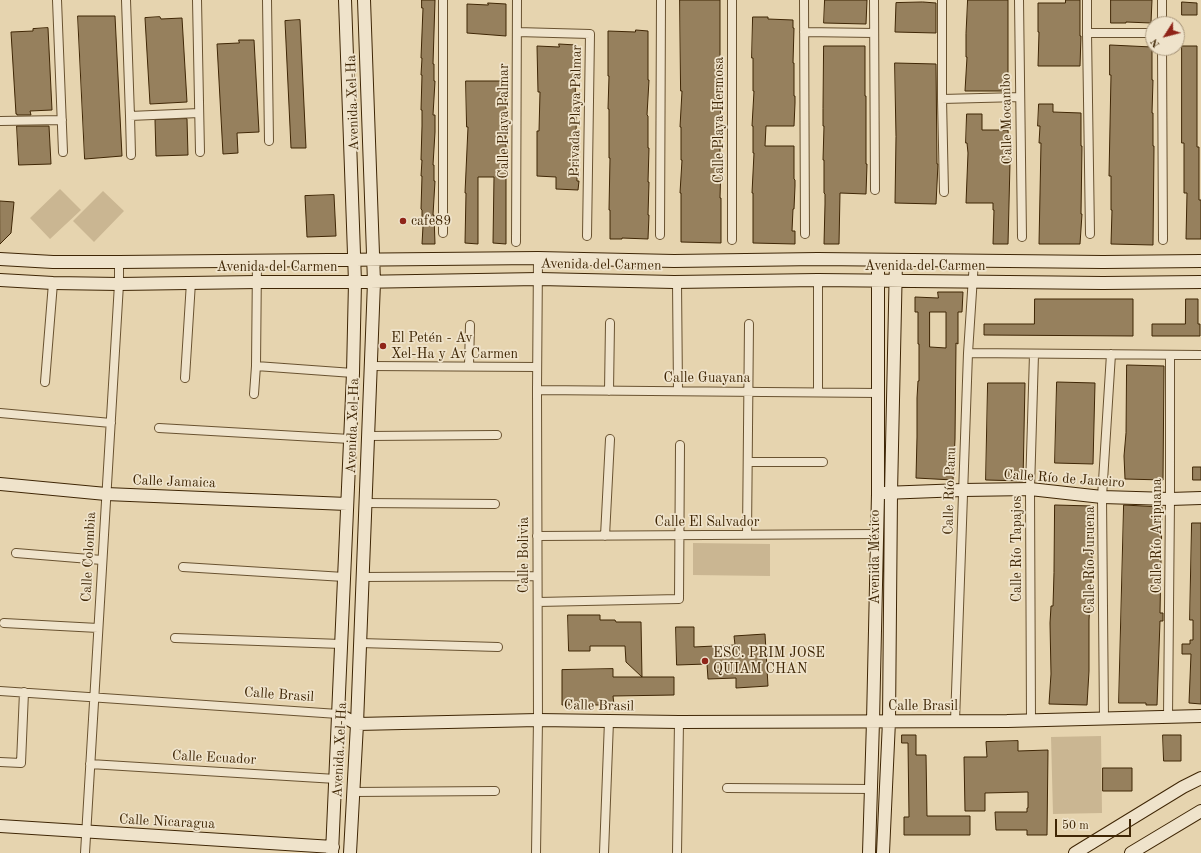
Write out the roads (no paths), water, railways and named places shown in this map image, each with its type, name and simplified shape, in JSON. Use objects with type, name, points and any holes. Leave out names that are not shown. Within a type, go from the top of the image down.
[{"type":"street","points":[[57,0],[63,152]]},
{"type":"street","points":[[126,0],[131,156]]},
{"type":"street","points":[[197,0],[200,152]]},
{"type":"street","points":[[267,0],[269,141]]},
{"type":"street","name":"Avenida Xel-Ha","points":[[332,850],[353,373],[355,282],[345,0]]},
{"type":"street","name":"Avenida Xel-Ha","points":[[350,853],[357,724],[374,282],[364,0]]},
{"type":"street","points":[[443,0],[443,233]]},
{"type":"street","name":"Calle Playa Palmar","points":[[516,242],[517,0]]},
{"type":"street","points":[[660,235],[661,0]]},
{"type":"street","name":"Calle Playa Hermosa","points":[[732,0],[732,240]]},
{"type":"street","points":[[804,0],[805,234]]},
{"type":"street","points":[[874,0],[875,190]]},
{"type":"street","points":[[942,0],[944,192]]},
{"type":"street","name":"Calle Mocambo","points":[[1019,0],[1022,237]]},
{"type":"street","points":[[1087,0],[1086,33],[1090,234]]},
{"type":"street","points":[[1162,0],[1162,16]]},
{"type":"street","name":"Privada Playa Palmar","points":[[517,32],[590,34],[587,236]]},
{"type":"street","points":[[804,32],[874,32]]},
{"type":"street","points":[[1086,33],[1145,33]]},
{"type":"street","points":[[1162,56],[1163,240]]},
{"type":"street","points":[[942,98],[1020,97]]},
{"type":"street","points":[[130,116],[200,113]]},
{"type":"street","points":[[0,121],[62,120]]},
{"type":"street","name":"Avenida del Carmen","points":[[0,259],[53,262],[538,258],[674,261],[818,259],[1103,262],[1201,261]]},
{"type":"street","name":"Calle Bolivia","points":[[536,853],[538,720],[538,258]]},
{"type":"street","name":"Avenida México","points":[[869,853],[878,494],[878,260]]},
{"type":"street","name":"Avenida México","points":[[883,853],[890,721],[891,493],[896,260]]},
{"type":"street","points":[[254,394],[256,366],[257,261]]},
{"type":"street","name":"Calle Río Paru","points":[[955,721],[968,353],[974,261]]},
{"type":"street","name":"Calle Colombia","points":[[85,853],[119,284],[119,262]]},
{"type":"street","name":"Avenida del Carmen","points":[[0,280],[52,283],[119,284],[539,279],[677,282],[818,280],[1103,284],[1201,282]]},
{"type":"street","points":[[818,280],[818,392]]},
{"type":"street","points":[[185,378],[191,282]]},
{"type":"street","points":[[677,282],[678,391]]},
{"type":"street","points":[[45,382],[52,283]]},
{"type":"street","points":[[609,390],[610,323]]},
{"type":"street","points":[[747,535],[749,324]]},
{"type":"street","points":[[469,366],[470,325]]},
{"type":"street","points":[[968,353],[1201,355]]},
{"type":"street","name":"Calle Río Tapajos","points":[[1031,721],[1030,489],[1034,354]]},
{"type":"street","name":"Calle Río Juruena","points":[[1104,719],[1102,497],[1111,354]]},
{"type":"street","name":"Calle Río Aripuana","points":[[1168,717],[1170,355]]},
{"type":"street","points":[[256,366],[353,373]]},
{"type":"street","points":[[370,366],[537,367]]},
{"type":"street","name":"Calle Guayana","points":[[537,390],[878,393]]},
{"type":"street","points":[[0,414],[111,423]]},
{"type":"street","points":[[159,428],[350,439]]},
{"type":"street","points":[[368,436],[497,436]]},
{"type":"street","points":[[605,536],[610,439]]},
{"type":"street","points":[[538,602],[679,599],[680,445]]},
{"type":"street","points":[[748,462],[823,462]]},
{"type":"street","name":"Calle Jamaica","points":[[0,484],[106,494],[347,504]]},
{"type":"street","name":"Calle Río de Janeiro","points":[[878,494],[963,490],[1030,489],[1102,497],[1170,499],[1201,498]]},
{"type":"street","points":[[365,503],[495,504]]},
{"type":"street","name":"Calle El Salvador","points":[[537,536],[877,534]]},
{"type":"street","points":[[16,553],[102,560]]},
{"type":"street","points":[[183,567],[344,577]]},
{"type":"street","points":[[362,577],[537,576]]},
{"type":"street","points":[[4,622],[98,628]]},
{"type":"street","points":[[175,638],[341,644]]},
{"type":"street","points":[[360,643],[498,647]]},
{"type":"street","name":"Calle Brasil","points":[[0,691],[338,714],[357,724],[538,720],[679,722],[1031,721],[1201,716]]},
{"type":"street","points":[[0,762],[21,763],[24,692]]},
{"type":"street","points":[[604,853],[609,721]]},
{"type":"street","points":[[678,853],[679,722]]},
{"type":"street","name":"Calle Ecuador","points":[[90,764],[336,779]]},
{"type":"street","points":[[1075,853],[1183,787],[1201,778]]},
{"type":"street","points":[[727,788],[871,789]]},
{"type":"street","points":[[353,792],[495,791]]},
{"type":"street","points":[[1131,853],[1201,812]]},
{"type":"street","name":"Calle Nicaragua","points":[[0,826],[332,850]]},
{"type":"place","name":"cafe89","points":[[403,221]]},
{"type":"place","name":"El Petén - Av Xel-Ha y Av Carmen","points":[[383,346]]},
{"type":"place","name":"ESC. PRIM JOSE QUIAM CHAN","points":[[705,661]]}]
